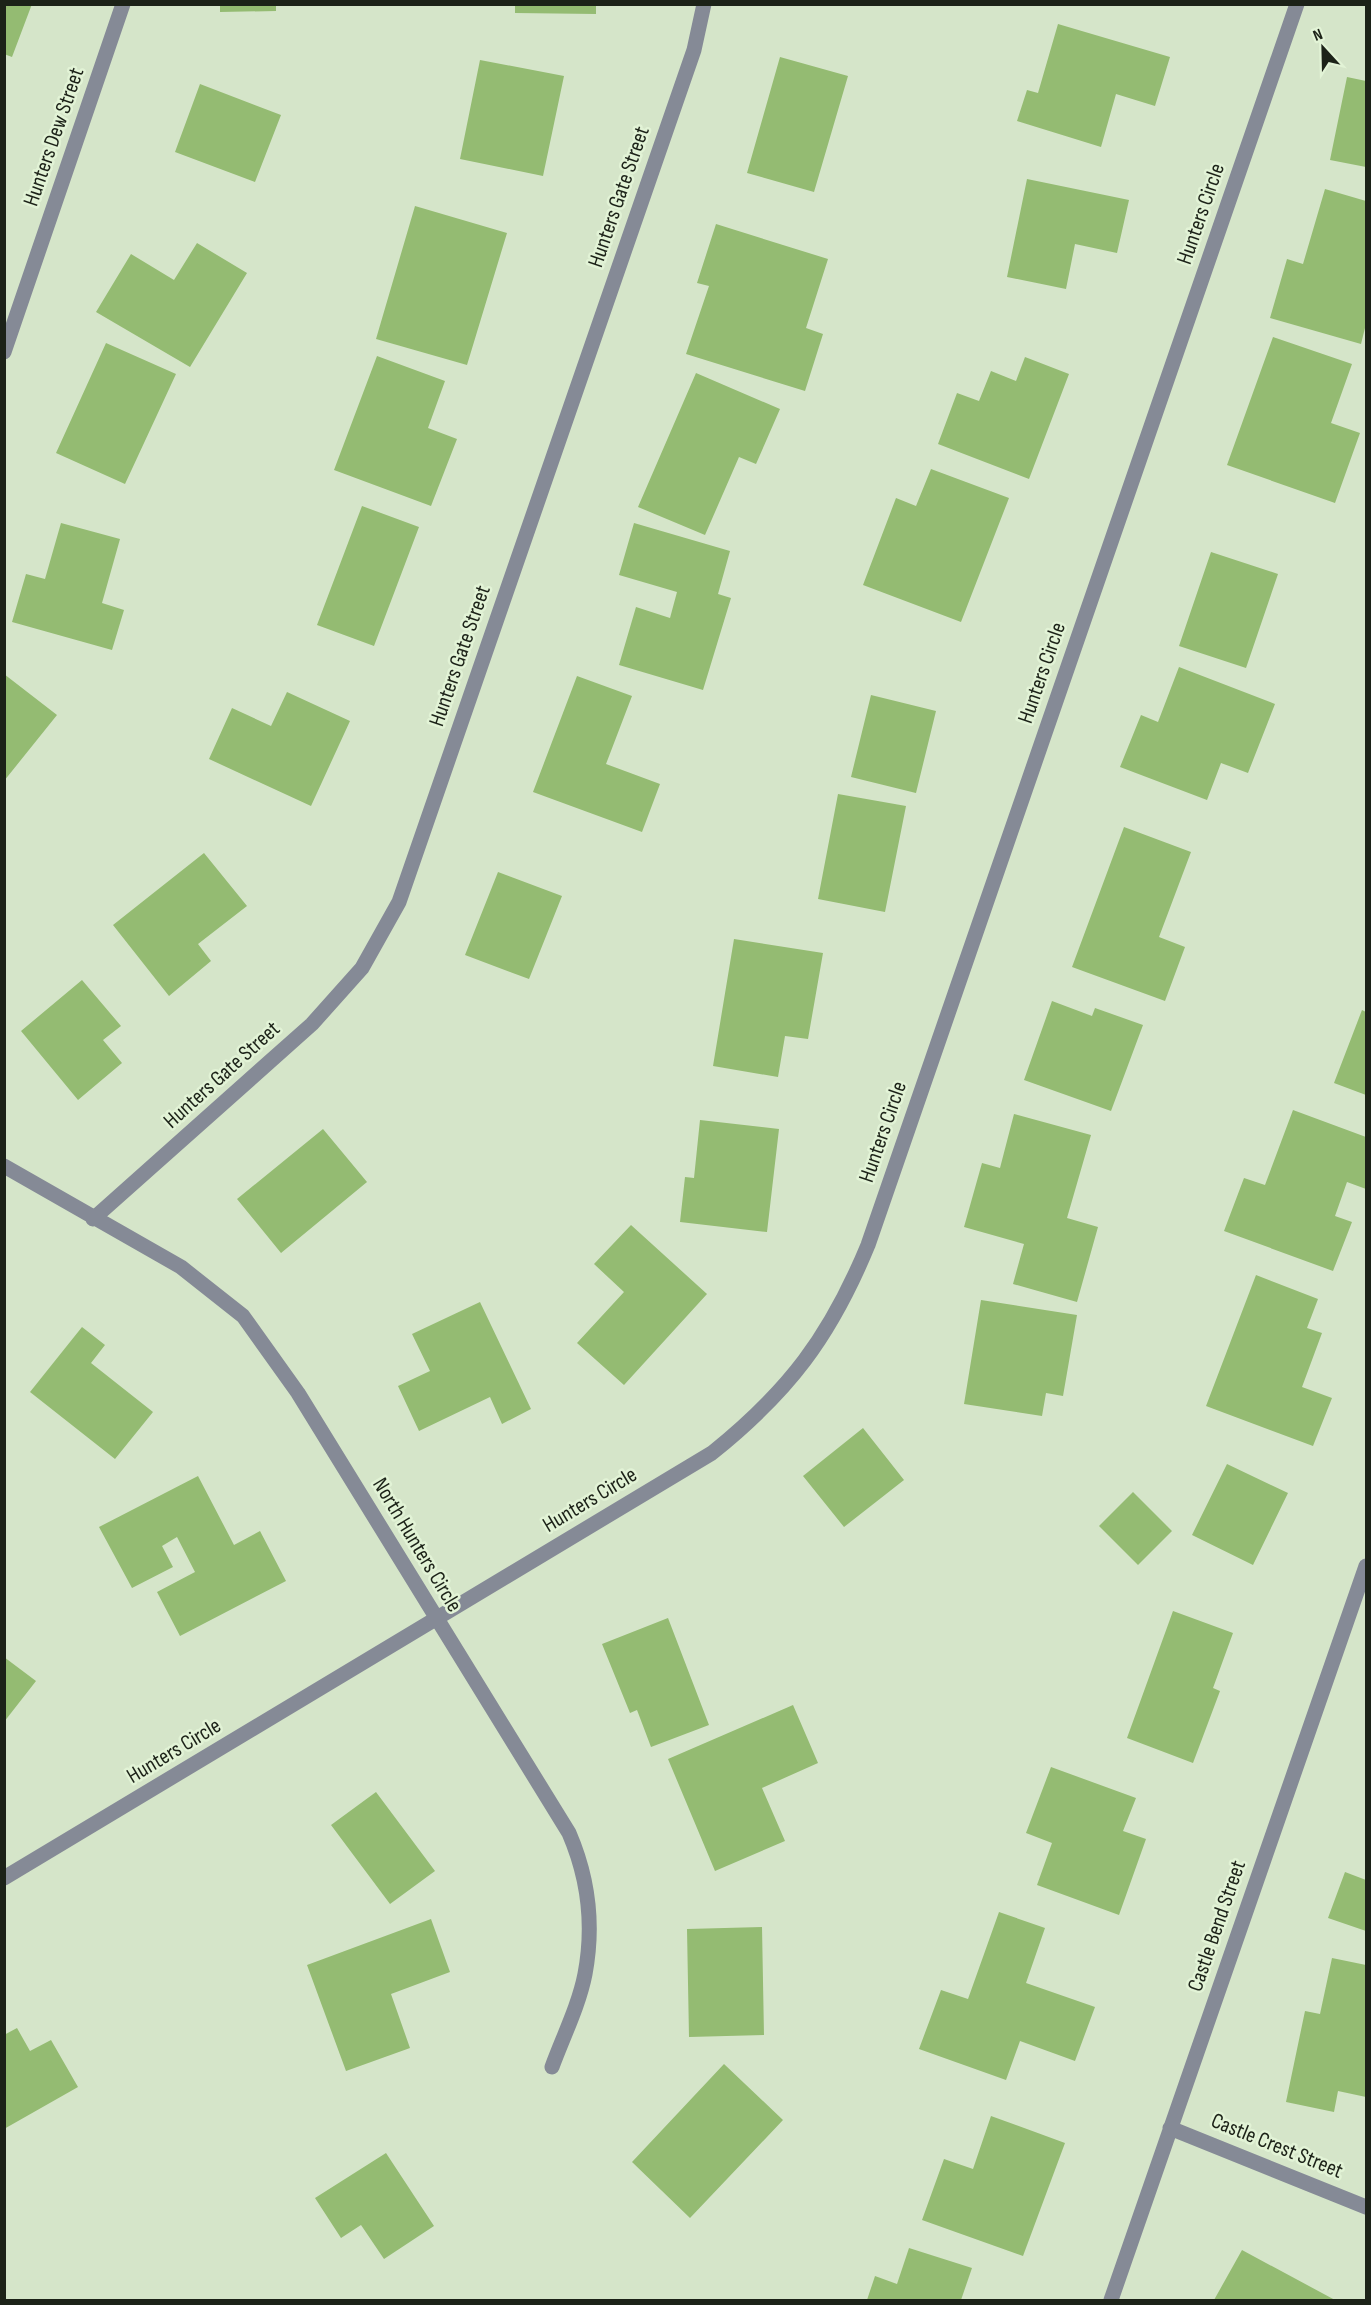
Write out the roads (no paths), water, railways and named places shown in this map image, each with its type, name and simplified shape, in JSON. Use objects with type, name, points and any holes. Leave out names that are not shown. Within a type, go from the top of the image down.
[{"type":"street","name":"Hunters Dew Street","points":[[4,352],[123,4]]},
{"type":"street","name":"Hunters Gate Street","points":[[93,1219],[312,1024],[362,968],[399,902],[694,50],[704,4]]},
{"type":"street","name":"Hunters Circle","points":[[4,1878],[712,1453],[747,1425],[806,1361],[851,1286],[868,1245],[1297,4]]},
{"type":"street","name":"North Hunters Circle","points":[[4,1166],[93,1219],[181,1267],[243,1316],[298,1393],[569,1833],[577,1852],[591,1914],[585,1975],[552,2067]]},
{"type":"street","name":"Castle Bend Street","points":[[1111,2301],[1366,1566]]},
{"type":"street","name":"Castle Crest Street","points":[[1170,2128],[1366,2207]]}]
